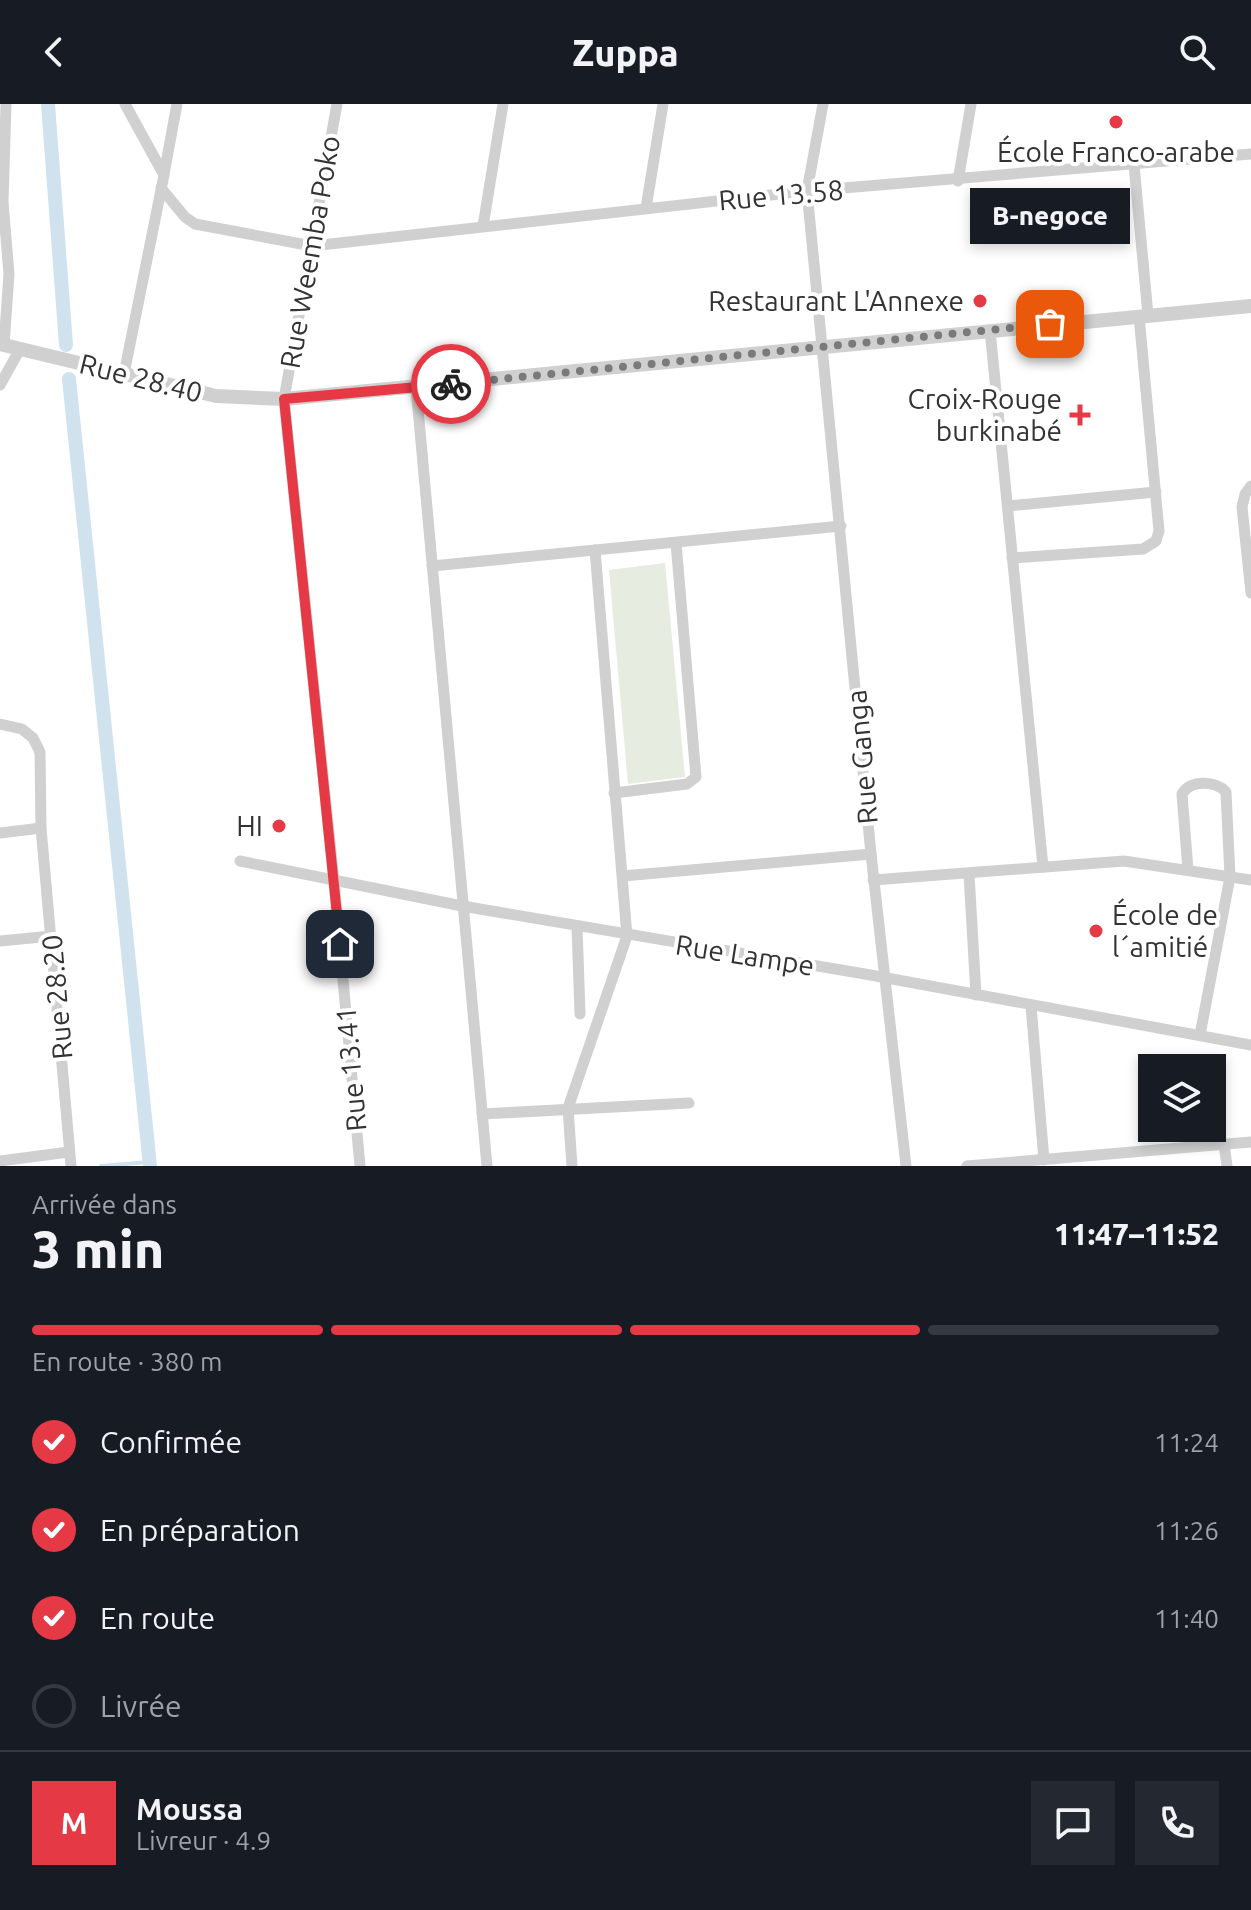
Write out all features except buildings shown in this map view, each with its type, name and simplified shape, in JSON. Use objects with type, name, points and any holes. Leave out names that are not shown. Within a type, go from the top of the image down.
[{"type":"street","points":[[2,344],[9,274],[3,202],[6,104]]},
{"type":"street","points":[[125,104],[164,175]]},
{"type":"street","points":[[124,374],[177,104]]},
{"type":"street","name":"Rue Weemba Poko","points":[[284,399],[337,104]]},
{"type":"street","points":[[483,226],[503,104]]},
{"type":"street","points":[[646,208],[663,104]]},
{"type":"street","points":[[807,191],[823,104]]},
{"type":"street","points":[[958,181],[971,104]]},
{"type":"street","name":"Rue 13.58","points":[[161,188],[185,217],[195,224],[312,246],[807,191],[958,181],[1251,154]]},
{"type":"street","points":[[1012,558],[1148,548],[1158,536],[1134,165]]},
{"type":"street","name":"Rue Ganga","points":[[807,191],[873,880],[906,1166]]},
{"type":"street","name":"Rue 28.40","points":[[2,344],[216,396],[284,399],[1251,306]]},
{"type":"street","points":[[990,330],[1043,867]]},
{"type":"street","points":[[0,385],[20,349]]},
{"type":"street","points":[[416,387],[487,1166]]},
{"type":"street","name":"Rue 13.41","points":[[284,399],[360,1166]]},
{"type":"street","points":[[1251,486],[1242,507],[1251,593]]},
{"type":"street","points":[[1008,506],[1156,492]]},
{"type":"street","points":[[432,566],[841,526]]},
{"type":"street","points":[[614,793],[687,784],[696,777],[676,543]]},
{"type":"street","points":[[572,1166],[568,1108],[627,936],[595,550]]},
{"type":"street","name":"Rue 28.20","points":[[0,724],[22,729],[33,738],[40,752],[41,828],[71,1166]]},
{"type":"street","points":[[1188,870],[1182,794],[1193,785],[1216,784],[1226,792],[1230,877],[1200,1035]]},
{"type":"street","points":[[0,833],[41,828]]},
{"type":"street","points":[[623,876],[871,854]]},
{"type":"street","name":"Rue Lampe","points":[[240,861],[462,906],[1251,1045]]},
{"type":"street","points":[[873,880],[1124,861],[1251,880]]},
{"type":"street","points":[[969,874],[976,995]]},
{"type":"street","points":[[577,926],[580,1014]]},
{"type":"street","points":[[0,941],[52,936]]},
{"type":"street","points":[[1031,1006],[1044,1160]]},
{"type":"street","points":[[482,1114],[689,1103]]},
{"type":"street","points":[[967,1166],[1044,1160],[1059,1163],[1251,1142]]},
{"type":"street","points":[[1224,1144],[1227,1166]]},
{"type":"street","points":[[0,1161],[69,1152]]},
{"type":"shaded area","points":[[665,563],[685,777],[628,784],[609,570]]},
{"type":"water","points":[[994,199],[999,239],[987,241],[983,202]]},
{"type":"waterway","points":[[48,104],[66,345]]},
{"type":"waterway","points":[[69,379],[150,1166]]},
{"type":"waterway","points":[[101,1166],[149,1162]]},
{"type":"way so far","points":[[451,384],[1050,324]]},
{"type":"place","name":"École Franco-arabe","points":[[1116,122]]},
{"type":"place","name":"Restaurant L'Annexe","points":[[980,301]]},
{"type":"place","name":"B-negoce","points":[[1050,324]]},
{"type":"place","name":"Croix-Rouge burkinabé","points":[[1080,415]]},
{"type":"place","name":"HI","points":[[279,826]]},
{"type":"place","name":"École de l´amitié","points":[[1096,931]]},
{"type":"route","points":[[340,944],[284,399],[451,384]]}]
